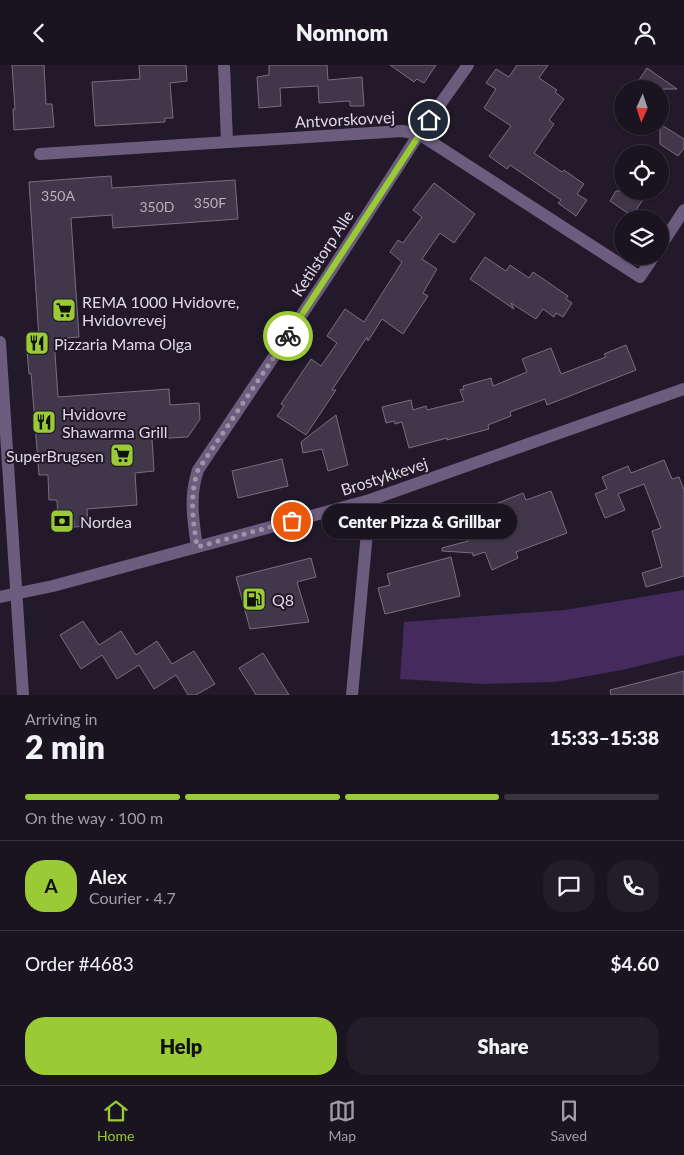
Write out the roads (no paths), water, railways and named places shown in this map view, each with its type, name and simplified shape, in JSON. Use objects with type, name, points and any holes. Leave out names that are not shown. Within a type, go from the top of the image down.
[{"type":"street","points":[[224,65],[227,142]]},
{"type":"street","name":"Ketilstorp Alle","points":[[197,547],[192,506],[193,485],[198,470],[322,285],[419,134],[468,65]]},
{"type":"street","name":"Antvorskovvej","points":[[40,154],[402,131],[419,134],[614,260]]},
{"type":"street","points":[[669,233],[684,210]]},
{"type":"street","name":"Antvorskovvej","points":[[621,265],[640,277],[648,265]]},
{"type":"street","points":[[0,342],[23,695]]},
{"type":"street","name":"Brostykkevej","points":[[0,597],[53,586],[370,500],[684,389]]},
{"type":"street","points":[[352,695],[370,500]]},
{"type":"place","name":"REMA 1000 Hvidovre, Hvidovrevej","points":[[64,310]]},
{"type":"place","name":"Pizzaria Mama Olga","points":[[37,343]]},
{"type":"place","name":"Hvidovre Shawarma Grill","points":[[44,422]]},
{"type":"place","name":"SuperBrugsen","points":[[122,455]]},
{"type":"place","name":"Nordea","points":[[62,521]]},
{"type":"place","name":"Center Pizza & Grillbar","points":[[292,521]]},
{"type":"place","name":"Q8","points":[[254,599]]}]
